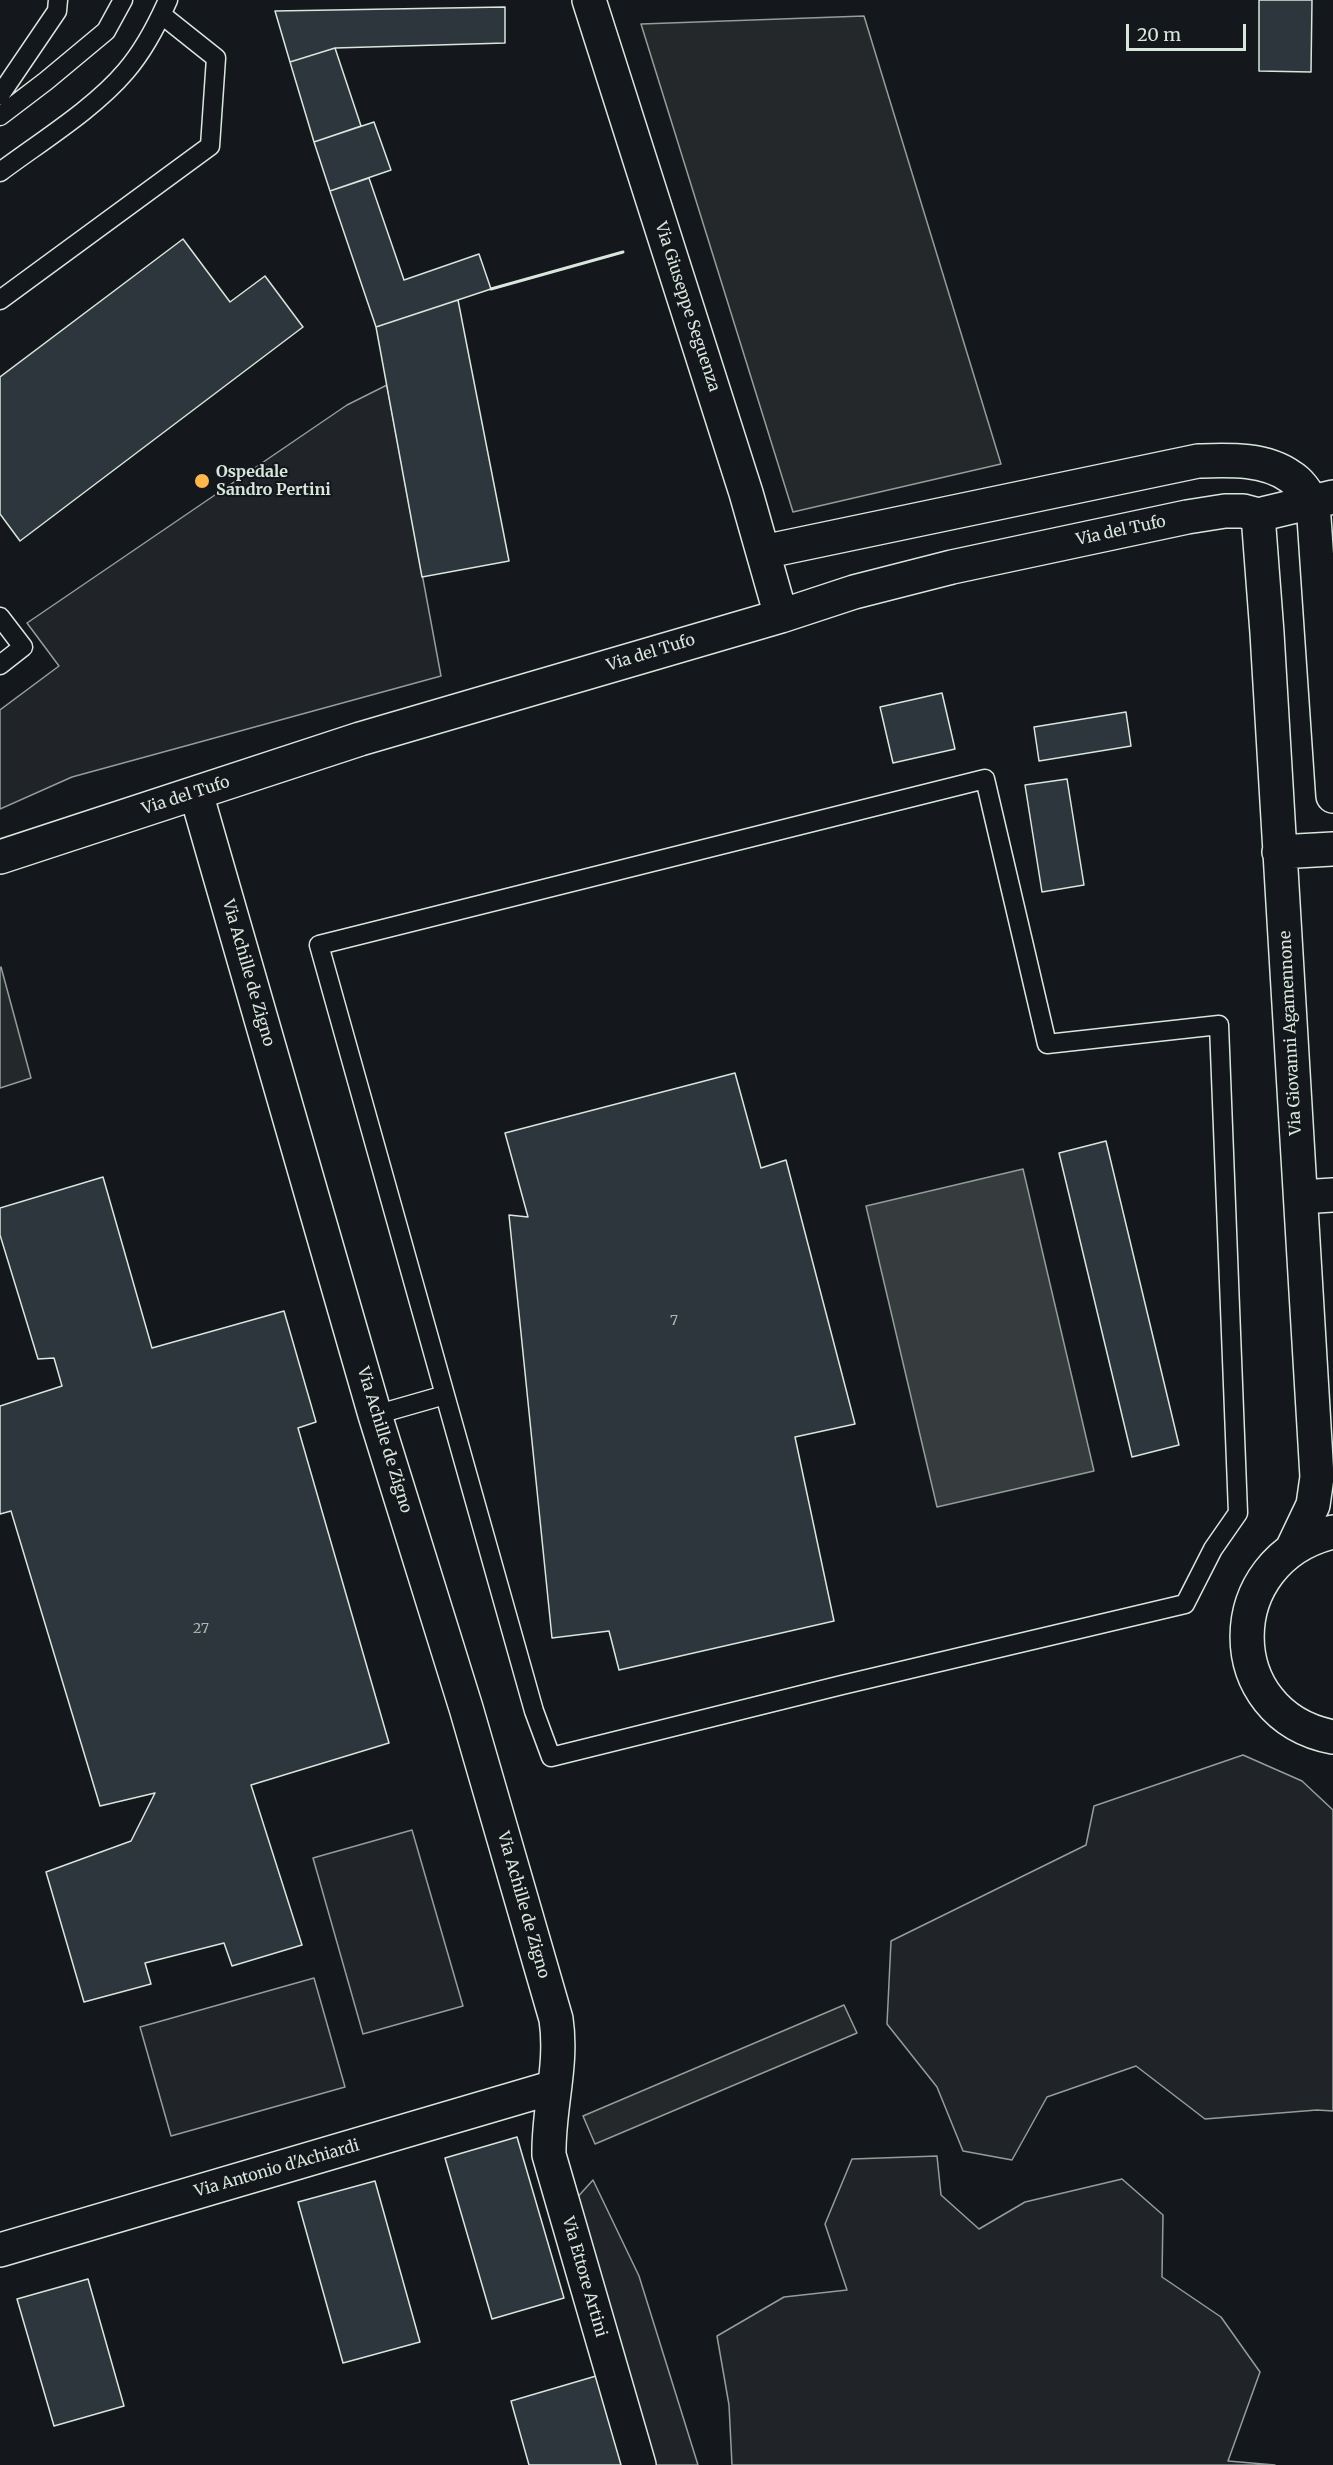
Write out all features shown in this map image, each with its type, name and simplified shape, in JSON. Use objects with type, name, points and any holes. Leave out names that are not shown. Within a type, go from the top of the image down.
[{"type":"street","name":"Via Giuseppe Seguenza","points":[[589,0],[764,552],[781,616]]},
{"type":"street","points":[[764,552],[1198,462],[1229,460],[1256,463],[1273,468],[1291,476],[1323,500],[1333,796]]},
{"type":"street","name":"Via del Tufo","points":[[0,857],[360,740],[781,616],[854,592],[941,570],[1120,531],[1225,511],[1243,511],[1258,515],[1323,500]]},
{"type":"street","name":"Via Giovanni Agamennone","points":[[1258,515],[1317,1477],[1313,1506],[1293,1547]]},
{"type":"street","name":"Via Achille de Zigno","points":[[196,793],[375,1415],[466,1708],[556,2019],[559,2048],[554,2087]]},
{"type":"street","points":[[1280,852],[1333,849]]},
{"type":"street","points":[[1301,1197],[1333,1195]]},
{"type":"street","name":"Via Giovanni Agamennone","points":[[1333,1532],[1315,1536],[1293,1547],[1272,1565],[1260,1582],[1251,1603],[1247,1626],[1247,1645],[1253,1671],[1263,1691],[1278,1709],[1307,1729],[1333,1737]]},
{"type":"street","name":"Via Antonio d'Achiardi","points":[[0,2250],[554,2087]]},
{"type":"street","name":"Via Ettore Artini","points":[[554,2087],[549,2155],[639,2465]]},
{"type":"lane","points":[[0,95],[57,11],[58,0]]},
{"type":"lane","points":[[0,116],[106,31],[123,0]]},
{"type":"lane","points":[[0,172],[97,100],[126,72],[147,43],[165,7],[216,58],[210,146],[0,300]]},
{"type":"lane","points":[[0,617],[23,648],[0,665]]},
{"type":"lane","points":[[985,779],[1047,1044],[1219,1025],[1238,1514],[1209,1557],[1185,1604],[877,1676],[551,1757],[534,1711],[445,1395],[319,945],[985,779]]},
{"type":"lane","points":[[375,1415],[445,1395]]},
{"type":"shaded area","points":[[864,16],[1001,464],[793,512],[641,24]]},
{"type":"shaded area","points":[[387,385],[441,676],[72,777],[0,809],[0,710],[59,666],[27,623],[347,405]]},
{"type":"shaded area","points":[[0,968],[31,1078],[0,1088]]},
{"type":"shaded area","points":[[1023,1169],[1094,1471],[937,1507],[866,1206]]},
{"type":"shaded area","points":[[1243,1755],[1302,1781],[1333,1810],[1333,2111],[1317,2110],[1205,2119],[1136,2066],[1047,2097],[1012,2160],[963,2151],[937,2087],[887,2024],[891,1941],[1086,1845],[1094,1806]]},
{"type":"shaded area","points":[[412,1830],[463,2006],[363,2034],[313,1858]]},
{"type":"shaded area","points":[[314,1978],[345,2087],[171,2136],[140,2027]]},
{"type":"shaded area","points":[[844,2005],[857,2033],[595,2144],[583,2116]]},
{"type":"shaded area","points":[[937,2156],[941,2195],[979,2229],[1025,2202],[1122,2179],[1163,2215],[1162,2277],[1221,2317],[1260,2372],[1228,2461],[1275,2465],[732,2465],[729,2405],[717,2336],[784,2297],[847,2290],[825,2224],[852,2159]]},
{"type":"shaded area","points":[[593,2180],[639,2276],[698,2465],[652,2465],[574,2201]]},
{"type":"building","points":[[1259,0],[1312,0],[1311,72],[1259,71]]},
{"type":"building","points":[[505,7],[505,43],[335,48],[290,62],[275,11]]},
{"type":"building","points":[[335,48],[361,126],[314,142],[290,62]]},
{"type":"building","points":[[374,122],[391,170],[330,191],[314,142]]},
{"type":"building","points":[[369,178],[404,280],[479,254],[491,289],[376,327],[330,191]]},
{"type":"building","points":[[183,239],[230,302],[265,276],[303,327],[20,541],[0,514],[0,377]]},
{"type":"building","points":[[458,300],[509,561],[422,577],[376,327]]},
{"type":"building","points":[[942,693],[955,749],[893,763],[880,707]]},
{"type":"building","points":[[1126,712],[1131,746],[1039,761],[1034,727]]},
{"type":"building","points":[[1067,779],[1084,885],[1042,892],[1025,785]]},
{"type":"building","points":[[735,1073],[761,1168],[786,1160],[855,1424],[795,1437],[834,1621],[619,1670],[609,1631],[552,1638],[509,1215],[528,1217],[505,1133]]},
{"type":"building","points":[[1106,1141],[1179,1445],[1132,1457],[1059,1153]]},
{"type":"building","points":[[103,1177],[152,1348],[284,1311],[316,1422],[298,1428],[389,1743],[251,1785],[302,1945],[232,1966],[224,1943],[145,1963],[151,1984],[84,2002],[46,1872],[131,1841],[155,1793],[100,1806],[11,1511],[0,1514],[0,1406],[62,1386],[54,1358],[38,1359],[0,1235],[0,1208]]},
{"type":"building","points":[[517,2137],[564,2298],[492,2319],[445,2158]]},
{"type":"building","points":[[375,2181],[420,2342],[343,2363],[298,2202]]},
{"type":"building","points":[[88,2279],[124,2406],[54,2426],[17,2299]]},
{"type":"building","points":[[596,2376],[622,2465],[529,2465],[511,2401]]},
{"type":"wall","points":[[491,289],[623,252]]},
{"type":"place","name":"Ospedale Sandro Pertini","points":[[202,481]]}]
